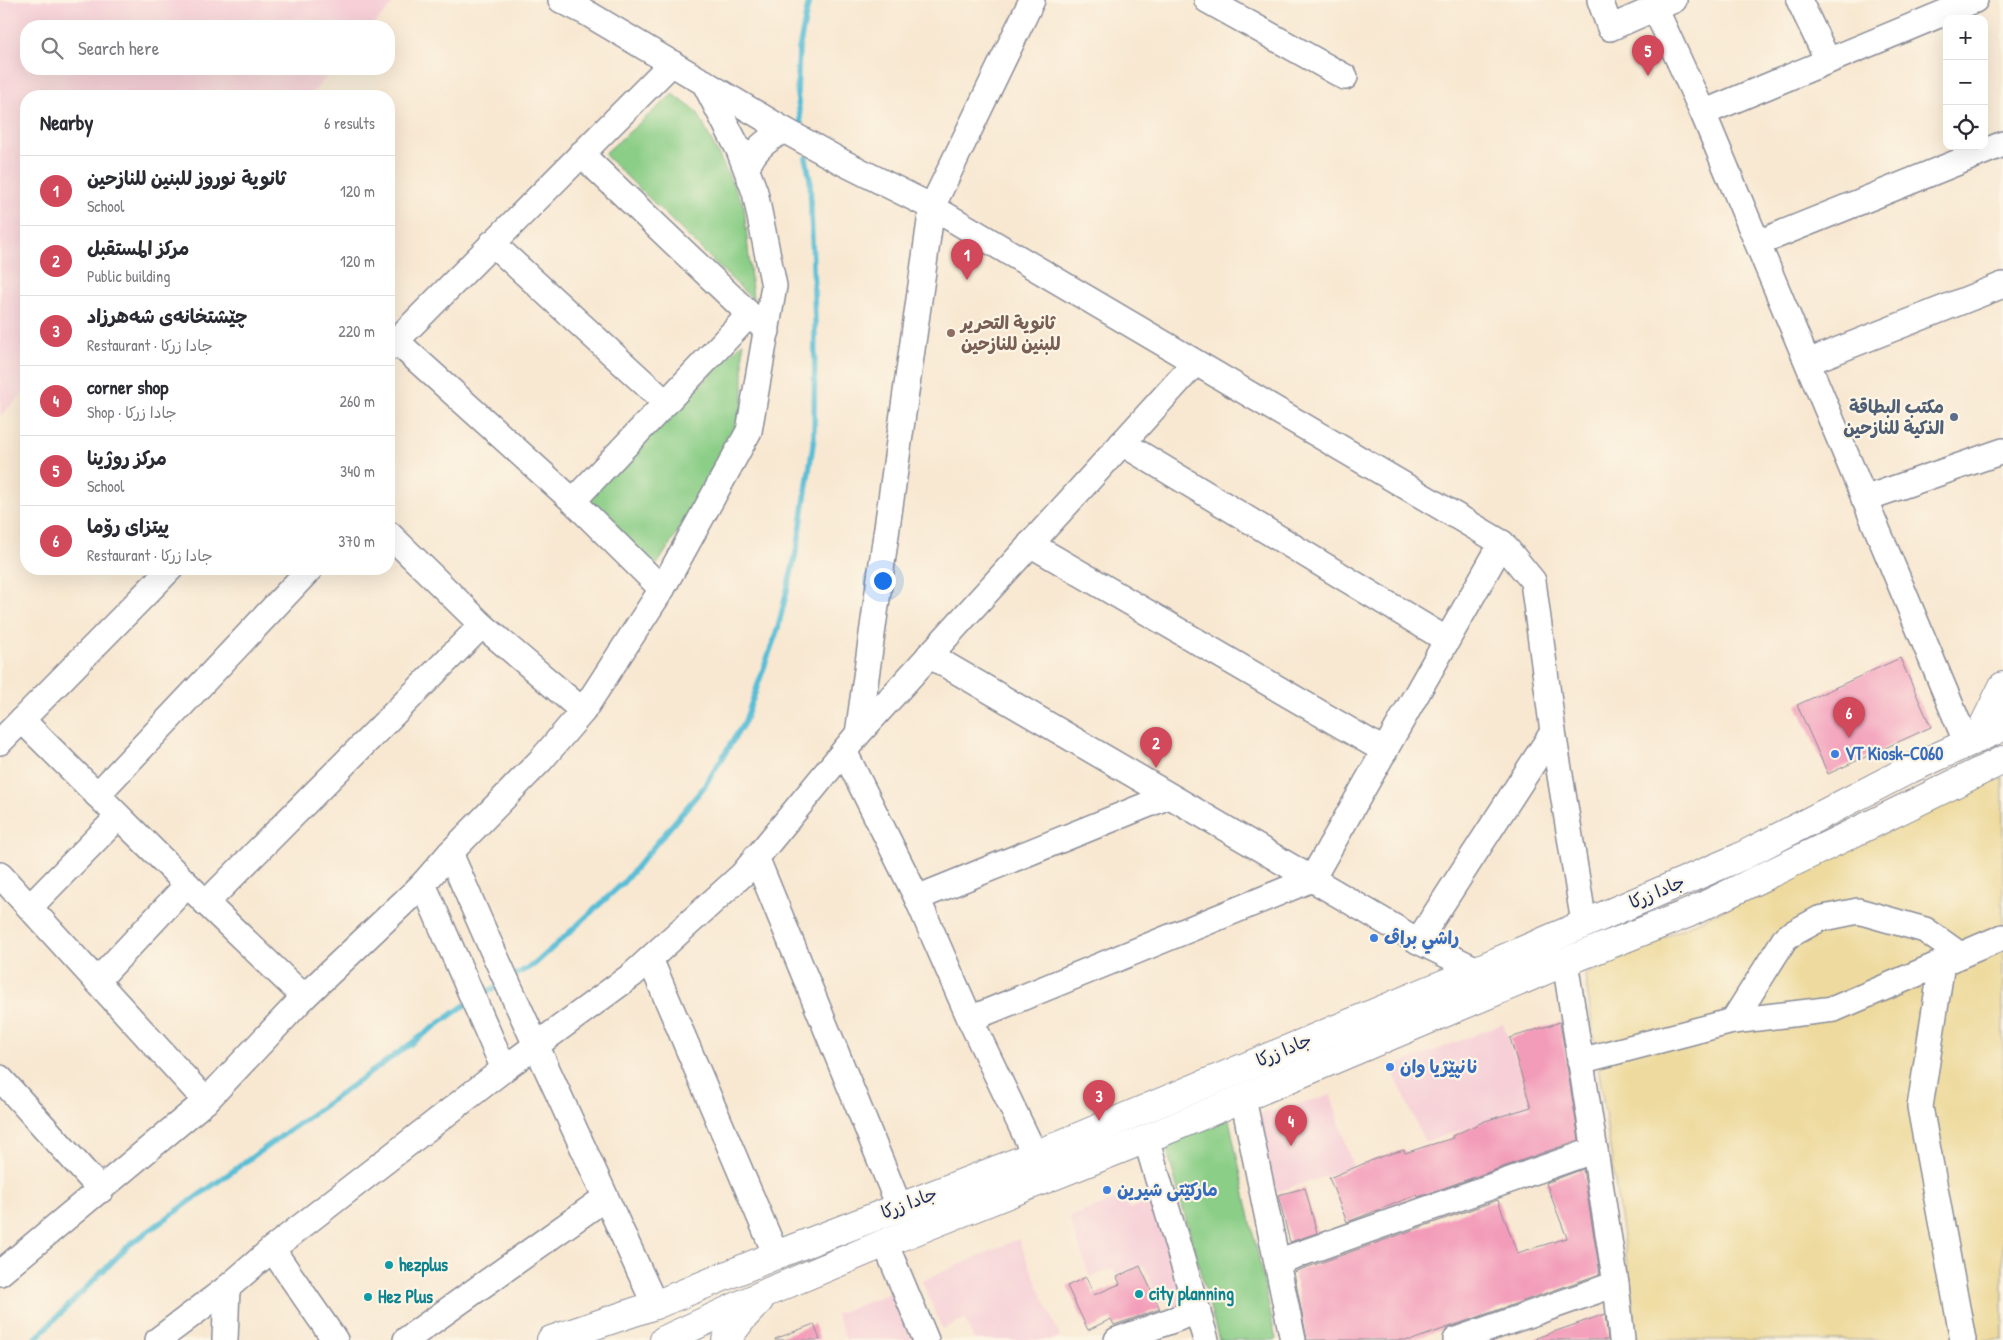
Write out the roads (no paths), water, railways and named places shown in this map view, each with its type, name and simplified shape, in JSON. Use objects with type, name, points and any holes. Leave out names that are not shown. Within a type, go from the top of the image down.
[{"type":"main road","points":[[1972,741],[2003,686]]},
{"type":"main road","name":"جادا زرکا","points":[[551,1340],[609,1332],[655,1305],[899,1206],[1035,1155],[1477,970],[1740,856],[1910,770],[2003,727]]},
{"type":"main road","name":"جادا زرکا","points":[[664,1340],[768,1292],[885,1243],[1146,1139],[1565,962],[1689,913],[2003,760]]},
{"type":"main road","points":[[726,1340],[742,1319],[768,1292]]},
{"type":"main road","points":[[655,1305],[664,1340]]},
{"type":"street","points":[[561,0],[784,130],[932,208],[1502,543],[1533,581],[1553,732],[1584,923]]},
{"type":"street","points":[[1032,0],[932,208],[851,742],[970,1019],[1035,1155]]},
{"type":"street","points":[[1207,0],[1345,77]]},
{"type":"street","points":[[1600,0],[1610,28],[1664,4],[1703,113],[1864,499],[1972,741]]},
{"type":"street","points":[[1799,0],[1828,61]]},
{"type":"street","points":[[1703,113],[1963,2]]},
{"type":"street","points":[[395,342],[672,63]]},
{"type":"street","points":[[0,1273],[206,1101],[304,997],[423,884],[450,853],[541,760],[583,711],[662,589],[749,431],[758,323],[774,286],[755,192],[747,168],[740,150],[704,82]]},
{"type":"street","points":[[747,168],[751,157],[760,147],[784,130]]},
{"type":"street","points":[[1758,243],[2003,144]]},
{"type":"street","points":[[580,154],[758,323]]},
{"type":"street","points":[[492,243],[666,403]]},
{"type":"street","points":[[1808,362],[2003,285]]},
{"type":"street","points":[[573,501],[666,403],[758,323]]},
{"type":"street","points":[[395,348],[573,501],[662,589]]},
{"type":"street","points":[[158,1340],[504,1069],[632,976],[742,874],[851,742],[1195,363]]},
{"type":"street","points":[[1122,443],[1447,640]]},
{"type":"street","points":[[1864,499],[2003,452]]},
{"type":"street","points":[[395,540],[482,625],[583,711]]},
{"type":"street","points":[[970,1019],[1312,879],[1502,543]]},
{"type":"street","points":[[1030,544],[1385,751]]},
{"type":"street","points":[[0,742],[164,575]]},
{"type":"street","points":[[96,795],[304,575]]},
{"type":"street","points":[[206,903],[482,625]]},
{"type":"street","points":[[929,655],[1418,940],[1477,970]]},
{"type":"street","points":[[22,720],[118,817],[304,997]]},
{"type":"street","points":[[1418,940],[1553,732]]},
{"type":"street","points":[[918,898],[1169,796]]},
{"type":"street","points":[[30,907],[118,817]]},
{"type":"street","points":[[450,853],[655,1305]]},
{"type":"street","points":[[756,857],[899,1206]]},
{"type":"street","points":[[0,875],[206,1101]]},
{"type":"street","points":[[97,981],[187,884]]},
{"type":"street","points":[[423,884],[504,1069]]},
{"type":"street","points":[[1733,1021],[1786,937],[1819,919],[1858,912],[1926,930],[1951,959]]},
{"type":"street","points":[[1580,1061],[1733,1021],[1834,1009],[2003,937]]},
{"type":"street","points":[[650,959],[776,1255]]},
{"type":"street","points":[[1951,959],[1920,1107],[1963,1340]]},
{"type":"street","points":[[1565,962],[1616,1284],[1622,1340]]},
{"type":"street","points":[[0,1078],[100,1190]]},
{"type":"street","points":[[1242,1098],[1293,1340]]},
{"type":"street","points":[[1146,1139],[1206,1340]]},
{"type":"street","points":[[1277,1262],[1595,1150]]},
{"type":"street","points":[[406,1340],[605,1198]]},
{"type":"street","points":[[885,1243],[926,1340]]},
{"type":"street","points":[[272,1249],[335,1340]]},
{"type":"street","points":[[1456,1340],[1616,1284]]},
{"type":"street","points":[[225,1340],[226,1288]]},
{"type":"street","points":[[1116,1340],[1198,1311]]},
{"type":"waterway","points":[[801,124],[797,94],[799,49],[809,0]]},
{"type":"waterway","points":[[515,975],[535,964],[623,883],[704,787],[745,721],[778,628],[798,544],[814,438],[815,322],[810,180],[806,158]]},
{"type":"waterway","points":[[482,995],[498,986]]},
{"type":"waterway","points":[[34,1340],[129,1245],[465,1005]]},
{"type":"place","name":"مركز روژينا","points":[[1648,76]]},
{"type":"place","name":"ثانوية نوروز للبنين للنازحين","points":[[967,280]]},
{"type":"place","name":"ثانوية التحرير للبنين للنازحين","points":[[951,333]]},
{"type":"place","name":"مكتب البطاقة الذكية للنازحين","points":[[1954,417]]},
{"type":"place","name":"پیتزای رۆما","points":[[1849,738]]},
{"type":"place","name":"VT Kiosk-C060","points":[[1835,754]]},
{"type":"place","name":"مركز المستقبل","points":[[1156,768]]},
{"type":"place","name":"راشي براڤ","points":[[1374,938]]},
{"type":"place","name":"نانپێژیا وان","points":[[1390,1067]]},
{"type":"place","name":"چێشتخانەی شەهرزاد","points":[[1099,1121]]},
{"type":"place","name":"corner shop","points":[[1291,1146]]},
{"type":"place","name":"مارکێتی شیرین","points":[[1107,1190]]},
{"type":"place","name":"hezplus","points":[[389,1265]]},
{"type":"place","name":"city planning","points":[[1139,1294]]},
{"type":"place","name":"Hez Plus","points":[[368,1297]]}]
